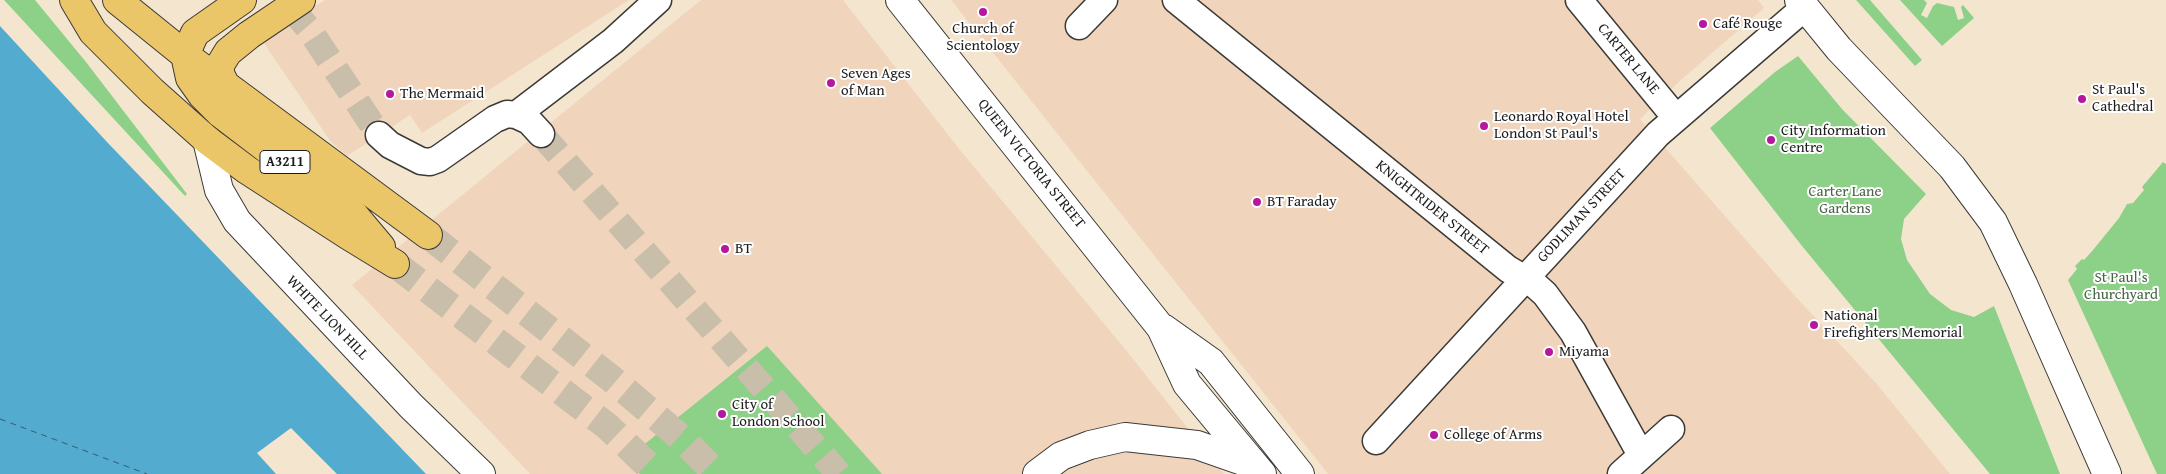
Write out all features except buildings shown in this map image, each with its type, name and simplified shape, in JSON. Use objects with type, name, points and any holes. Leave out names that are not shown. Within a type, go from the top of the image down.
[{"type":"main road","name":"A3211","points":[[74,0],[92,32],[152,91],[207,140],[247,170],[395,264],[355,216],[220,113],[202,95],[190,78],[185,55]]},
{"type":"main road","name":"A3211","points":[[117,0],[226,86],[428,235]]},
{"type":"main road","points":[[185,55],[194,33],[242,0]]},
{"type":"main road","points":[[226,86],[220,74],[220,66],[228,52],[249,35],[301,0]]},
{"type":"street","points":[[516,115],[613,41],[658,0]]},
{"type":"street","name":"QUEEN VICTORIA STREET","points":[[900,0],[1161,328],[1187,384],[1258,469]]},
{"type":"street","points":[[1079,26],[1104,0]]},
{"type":"street","name":"KNIGHTRIDER STREET","points":[[1176,0],[1508,269],[1535,285],[1573,332],[1640,455]]},
{"type":"street","name":"CARTER LANE","points":[[1579,0],[1676,118]]},
{"type":"street","points":[[1801,4],[1839,49],[1952,167],[1993,222],[2023,284],[2108,474]]},
{"type":"street","name":"GODLIMAN STREET","points":[[1376,441],[1658,134],[1801,4]]},
{"type":"street","points":[[379,135],[390,145],[421,161],[430,162],[438,159],[496,119],[507,114],[516,115],[529,121],[541,134]]},
{"type":"street","name":"WHITE LION HILL","points":[[207,140],[219,190],[237,221],[411,406],[481,474]]},
{"type":"street","name":"QUEEN VICTORIA STREET","points":[[1161,328],[1211,362],[1300,474]]},
{"type":"street","points":[[1622,474],[1640,455],[1671,429]]},
{"type":"street","points":[[1037,474],[1061,456],[1090,445],[1125,437],[1197,445],[1258,469]]},
{"type":"shaded area","name":"The Mermaid","points":[[325,0],[629,0],[422,133],[410,115],[347,156],[331,142],[261,39]]},
{"type":"shaded area","name":"BT","points":[[701,0],[843,0],[960,150],[1126,350],[1224,474],[530,474],[352,285]]},
{"type":"shaded area","points":[[951,0],[1758,0],[1764,8],[1681,80],[1640,119],[1795,296],[1876,383],[1950,474],[1328,474]]},
{"type":"green space","points":[[4,0],[35,0],[86,62],[187,194],[185,196]]},
{"type":"green space","points":[[1856,0],[1870,0],[1922,60],[1915,66]]},
{"type":"green space","points":[[1900,0],[1924,0],[1927,3],[1921,15],[1927,18],[1933,6],[1937,3],[1954,7],[1958,20],[1964,18],[1961,7],[1963,5],[1974,18],[1942,46]]},
{"type":"green space","name":"Carter Lane Gardens","points":[[1798,56],[1842,109],[1926,194],[1904,219],[1901,239],[1907,260],[1930,294],[1951,310],[1974,317],[1994,306],[2060,474],[1990,474],[1802,246],[1710,128],[1775,72]]},
{"type":"green space","name":"St Paul's Churchyard","points":[[2163,162],[2166,164],[2166,474],[2157,474],[2068,280],[2077,269],[2075,266],[2093,250],[2119,218],[2127,204],[2133,203],[2144,190],[2142,187]]},
{"type":"green space","name":"City of London School","points":[[767,346],[882,474],[640,474],[633,467],[636,451]]},
{"type":"water","points":[[0,26],[107,142],[426,474],[0,474]]},
{"type":"pier","points":[[291,428],[337,474],[276,474],[257,453]]},
{"type":"ferry route","points":[[0,419],[147,474]]},
{"type":"tunnel","points":[[290,7],[309,29],[379,135]]},
{"type":"tunnel","points":[[541,134],[839,474]]},
{"type":"tunnel","points":[[428,235],[613,380],[680,437],[717,474]]},
{"type":"tunnel","points":[[395,264],[607,426],[657,474]]},
{"type":"place","name":"Church of Scientology","points":[[983,12]]},
{"type":"place","name":"Café Rouge","points":[[1703,24]]},
{"type":"place","name":"Seven Ages of Man","points":[[831,83]]},
{"type":"place","name":"The Mermaid","points":[[390,94]]},
{"type":"place","name":"St Paul's Cathedral","points":[[2082,99]]},
{"type":"place","name":"Leonardo Royal Hotel London St Paul's","points":[[1484,126]]},
{"type":"place","name":"City Information Centre","points":[[1771,140]]},
{"type":"place","name":"BT Faraday","points":[[1257,202]]},
{"type":"place","name":"BT","points":[[725,249]]},
{"type":"place","name":"National Firefighters Memorial","points":[[1814,325]]},
{"type":"place","name":"Miyama","points":[[1549,352]]},
{"type":"place","name":"City of London School","points":[[722,414]]},
{"type":"place","name":"College of Arms","points":[[1434,435]]}]
